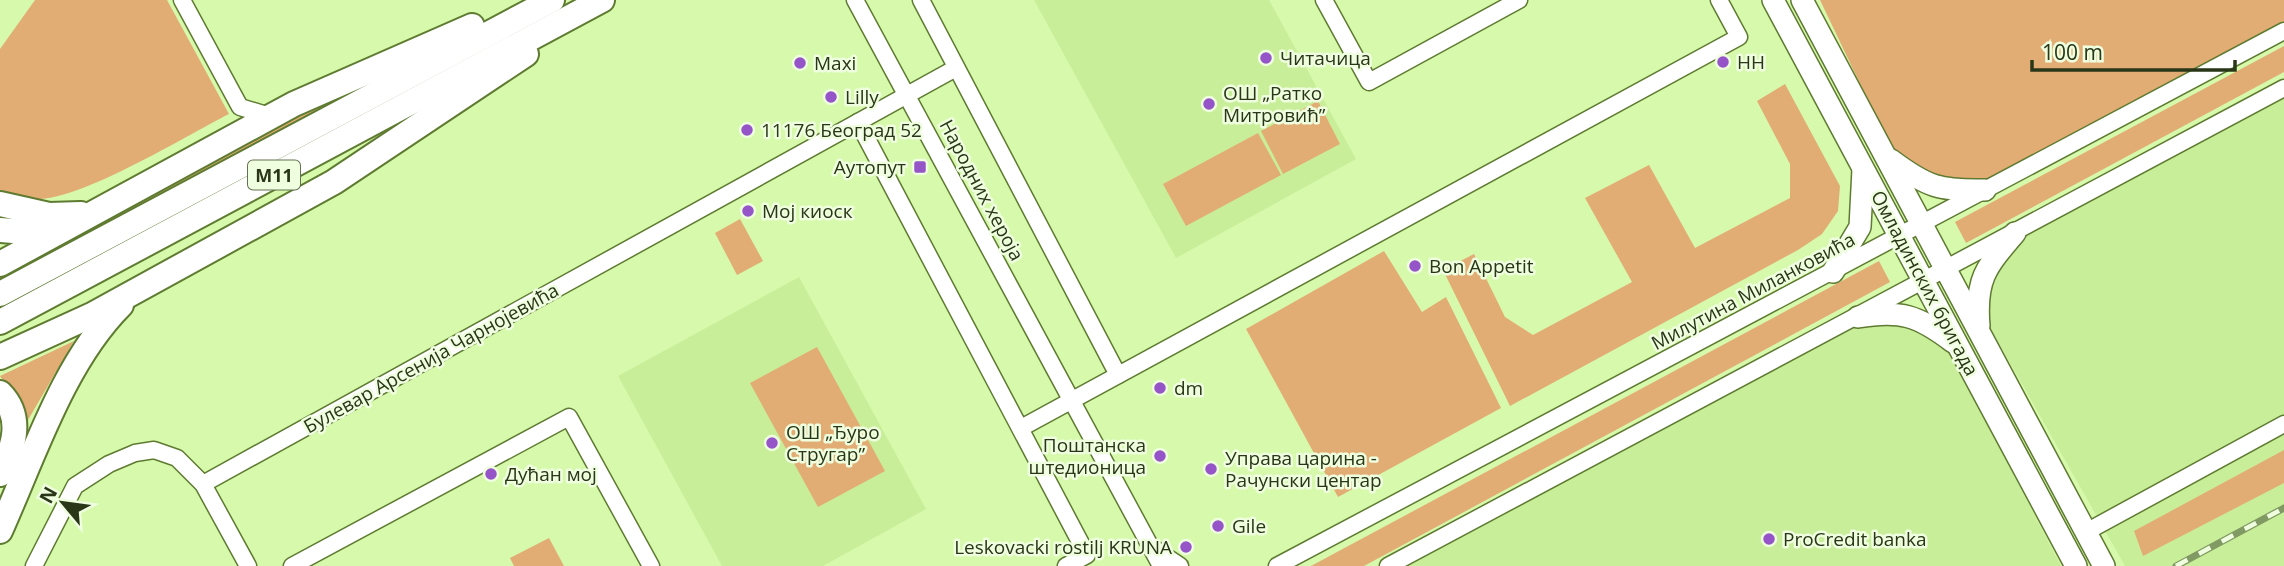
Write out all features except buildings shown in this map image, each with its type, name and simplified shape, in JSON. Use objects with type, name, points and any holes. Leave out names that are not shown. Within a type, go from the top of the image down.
[{"type":"highway","name":"M11","points":[[0,294],[548,11],[602,0]]},
{"type":"highway","points":[[0,264],[230,137],[384,62],[517,8],[548,11],[520,60],[377,155],[334,182],[67,327],[0,357]]},
{"type":"highway","name":"M11","points":[[0,322],[548,11]]},
{"type":"highway","points":[[0,204],[49,215],[89,213]]},
{"type":"highway","points":[[0,230],[51,234]]},
{"type":"highway","points":[[0,531],[73,369],[102,327],[136,290]]},
{"type":"highway","points":[[0,393],[12,411],[16,429],[10,455],[0,474]]},
{"type":"main road","name":"Омладинских бригада","points":[[1773,0],[2076,566]]},
{"type":"main road","name":"Омладинских бригада","points":[[1802,0],[1948,268],[2104,566]]},
{"type":"main road","points":[[1885,155],[1930,186],[1943,190],[1986,190]]},
{"type":"main road","points":[[1833,272],[1860,227],[1863,167]]},
{"type":"main road","points":[[1980,331],[1978,306],[1982,276],[1991,259],[2015,233]]},
{"type":"main road","points":[[1858,317],[1899,313],[1928,324],[1958,346]]},
{"type":"street","points":[[182,0],[240,107],[270,116]]},
{"type":"street","name":"Народних хероја","points":[[855,0],[1161,566]]},
{"type":"street","name":"Народних хероја","points":[[920,0],[1118,375]]},
{"type":"street","points":[[1324,0],[1368,82],[1520,0]]},
{"type":"street","points":[[1021,428],[1739,37],[1719,0]]},
{"type":"street","name":"Милутина Миланковића","points":[[1277,566],[1901,237],[2284,31]]},
{"type":"street","name":"Булевар Арсенија Чарнојевића","points":[[203,484],[956,68]]},
{"type":"street","points":[[1388,566],[2284,88]]},
{"type":"street","points":[[230,137],[240,107]]},
{"type":"street","points":[[863,119],[1087,555],[1066,566]]},
{"type":"street","points":[[292,566],[569,417],[651,566]]},
{"type":"street","points":[[2086,532],[2284,424]]},
{"type":"street","points":[[34,566],[68,495],[75,486],[109,464],[135,453],[160,450],[187,465],[203,484],[248,566]]},
{"type":"street","points":[[1148,566],[1149,545]]},
{"type":"street","points":[[1149,545],[1180,566]]},
{"type":"shaded area","points":[[35,0],[167,0],[229,114],[130,167],[75,191],[51,198],[31,199],[0,190],[0,49]]},
{"type":"shaded area","name":"ОШ „Ратко Митровић”","points":[[1034,0],[1269,0],[1356,159],[1176,258]]},
{"type":"shaded area","points":[[1820,0],[2284,0],[2284,22],[1986,182],[1931,181],[1893,153]]},
{"type":"shaded area","points":[[2284,46],[2284,72],[1966,243],[1955,222]]},
{"type":"shaded area","points":[[382,82],[0,285],[0,273],[307,108]]},
{"type":"shaded area","points":[[1785,84],[1840,186],[1838,211],[1822,234],[1798,250],[1510,406],[1443,270],[1474,254],[1505,317],[1533,335],[1632,282],[1585,198],[1649,165],[1695,248],[1790,198],[1790,164],[1757,101]]},
{"type":"shaded area","points":[[2284,89],[2284,566],[2125,566],[1992,331],[1982,307],[1981,286],[2015,235]]},
{"type":"shaded area","points":[[1318,101],[1340,144],[1283,174],[1261,131]]},
{"type":"shaded area","points":[[1258,133],[1281,175],[1186,226],[1163,184]]},
{"type":"shaded area","points":[[740,219],[763,261],[737,275],[715,233]]},
{"type":"shaded area","points":[[1384,251],[1422,312],[1446,297],[1501,408],[1338,497],[1246,329]]},
{"type":"shaded area","points":[[1879,261],[1890,282],[1364,566],[1311,566]]},
{"type":"shaded area","name":"ОШ „Ђуро Стругар”","points":[[799,277],[926,509],[823,566],[722,566],[618,376]]},
{"type":"shaded area","points":[[1886,316],[1943,340],[2061,566],[1406,566],[1860,321]]},
{"type":"shaded area","points":[[74,341],[28,420],[0,376]]},
{"type":"shaded area","points":[[817,347],[885,471],[818,507],[750,383]]},
{"type":"shaded area","points":[[2284,450],[2284,483],[2143,556],[2134,531]]},
{"type":"shaded area","points":[[549,538],[564,566],[514,566],[510,558]]},
{"type":"railway","points":[[2176,566],[2284,508]]},
{"type":"place","name":"Читачица","points":[[1266,58]]},
{"type":"place","name":"НН","points":[[1723,62]]},
{"type":"place","name":"Maxi","points":[[800,63]]},
{"type":"place","name":"Lilly","points":[[831,97]]},
{"type":"place","name":"ОШ „Ратко Митровић”","points":[[1209,104]]},
{"type":"place","name":"11176 Београд 52","points":[[747,130]]},
{"type":"place","name":"Аутопут","points":[[920,167]]},
{"type":"place","name":"Мој киоск","points":[[748,211]]},
{"type":"place","name":"Bon Appetit","points":[[1415,266]]},
{"type":"place","name":"dm","points":[[1160,388]]},
{"type":"place","name":"ОШ „Ђуро Стругар”","points":[[772,443]]},
{"type":"place","name":"Поштанска штедионица","points":[[1160,456]]},
{"type":"place","name":"Управа царина - Рачунски центар","points":[[1211,469]]},
{"type":"place","name":"Дућан мој","points":[[491,474]]},
{"type":"place","name":"Gile","points":[[1218,526]]},
{"type":"place","name":"ProCredit banka","points":[[1769,539]]},
{"type":"place","name":"Leskovacki rostilj KRUNA","points":[[1186,547]]}]
